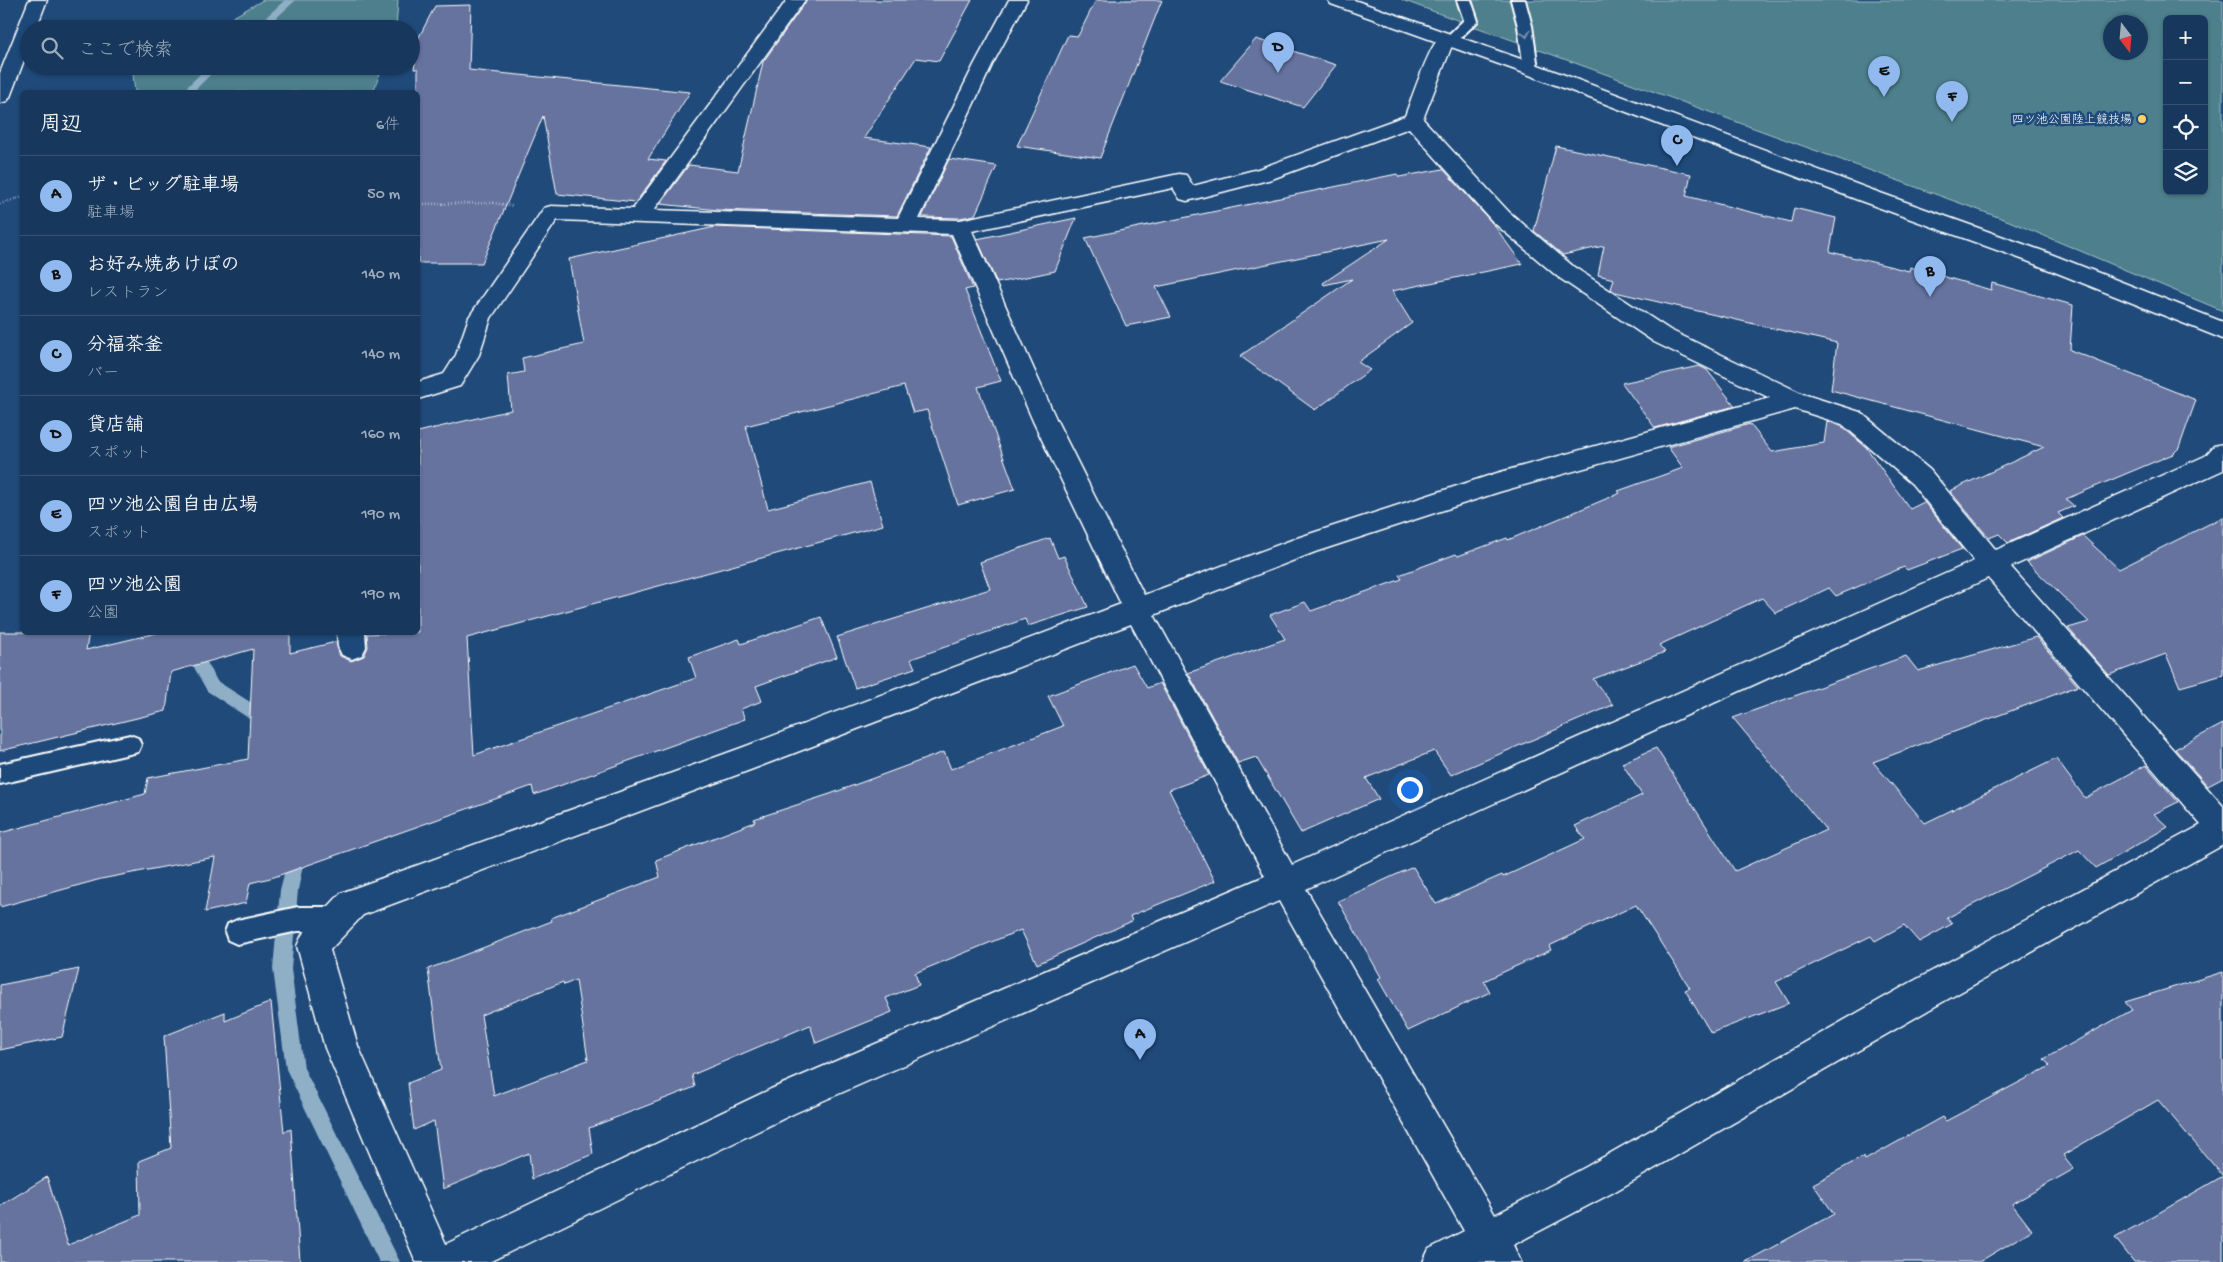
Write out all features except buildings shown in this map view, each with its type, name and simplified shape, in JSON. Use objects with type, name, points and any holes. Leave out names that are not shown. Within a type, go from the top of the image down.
[{"type":"street","points":[[30,20],[38,0]]},
{"type":"street","points":[[640,214],[796,0]]},
{"type":"street","points":[[905,225],[983,65],[1018,0]]},
{"type":"street","points":[[1337,0],[1531,68],[1866,195],[2035,256],[2223,331]]},
{"type":"street","points":[[420,390],[452,380],[468,355],[480,317],[550,213],[640,214],[960,227],[1179,180],[1187,194],[1265,174],[1413,120],[1443,46],[1451,39]]},
{"type":"street","points":[[0,97],[20,46]]},
{"type":"street","points":[[1413,120],[1500,217],[1566,272],[1662,336],[1795,400],[1851,418],[1921,477],[1991,563],[2223,828],[1920,996],[1599,1180],[1494,1250],[1442,1262]]},
{"type":"street","points":[[960,227],[1042,416],[1137,610],[1285,882],[1494,1250]]},
{"type":"street","points":[[435,1262],[342,1048],[313,946],[352,904],[748,758],[1306,545],[1488,486],[1795,400]]},
{"type":"street","points":[[449,1262],[782,1101],[1285,882],[1656,717],[2214,463],[2223,453]]},
{"type":"lane","points":[[1451,39],[1471,21],[1464,0]]},
{"type":"lane","points":[[1518,0],[1525,26],[1531,68]]},
{"type":"lane","points":[[0,774],[130,745]]},
{"type":"lane","points":[[237,932],[298,919],[338,919]]},
{"type":"path","points":[[0,204],[20,198]]},
{"type":"path","points":[[420,204],[494,202],[550,213]]},
{"type":"green space","points":[[263,0],[398,0],[397,20],[228,20]]},
{"type":"green space","points":[[1402,0],[2223,0],[2223,311],[2009,221]]},
{"type":"green space","points":[[133,75],[380,75],[374,90],[135,90]]},
{"type":"waterway","points":[[268,20],[291,0]]},
{"type":"waterway","points":[[189,90],[205,75]]},
{"type":"waterway","points":[[193,646],[192,649],[212,686],[268,722]]},
{"type":"waterway","points":[[298,850],[289,890],[282,969],[295,1069],[390,1262]]},
{"type":"place","name":"貸店舗","points":[[1278,73]]},
{"type":"place","name":"四ツ池公園自由広場","points":[[1884,97]]},
{"type":"place","name":"四ツ池公園陸上競技場","points":[[2142,119]]},
{"type":"place","name":"四ツ池公園","points":[[1952,122]]},
{"type":"place","name":"分福茶釜","points":[[1677,166]]},
{"type":"place","name":"お好み焼あけぼの","points":[[1930,297]]},
{"type":"place","name":"ザ・ビッグ駐車場","points":[[1140,1060]]}]
